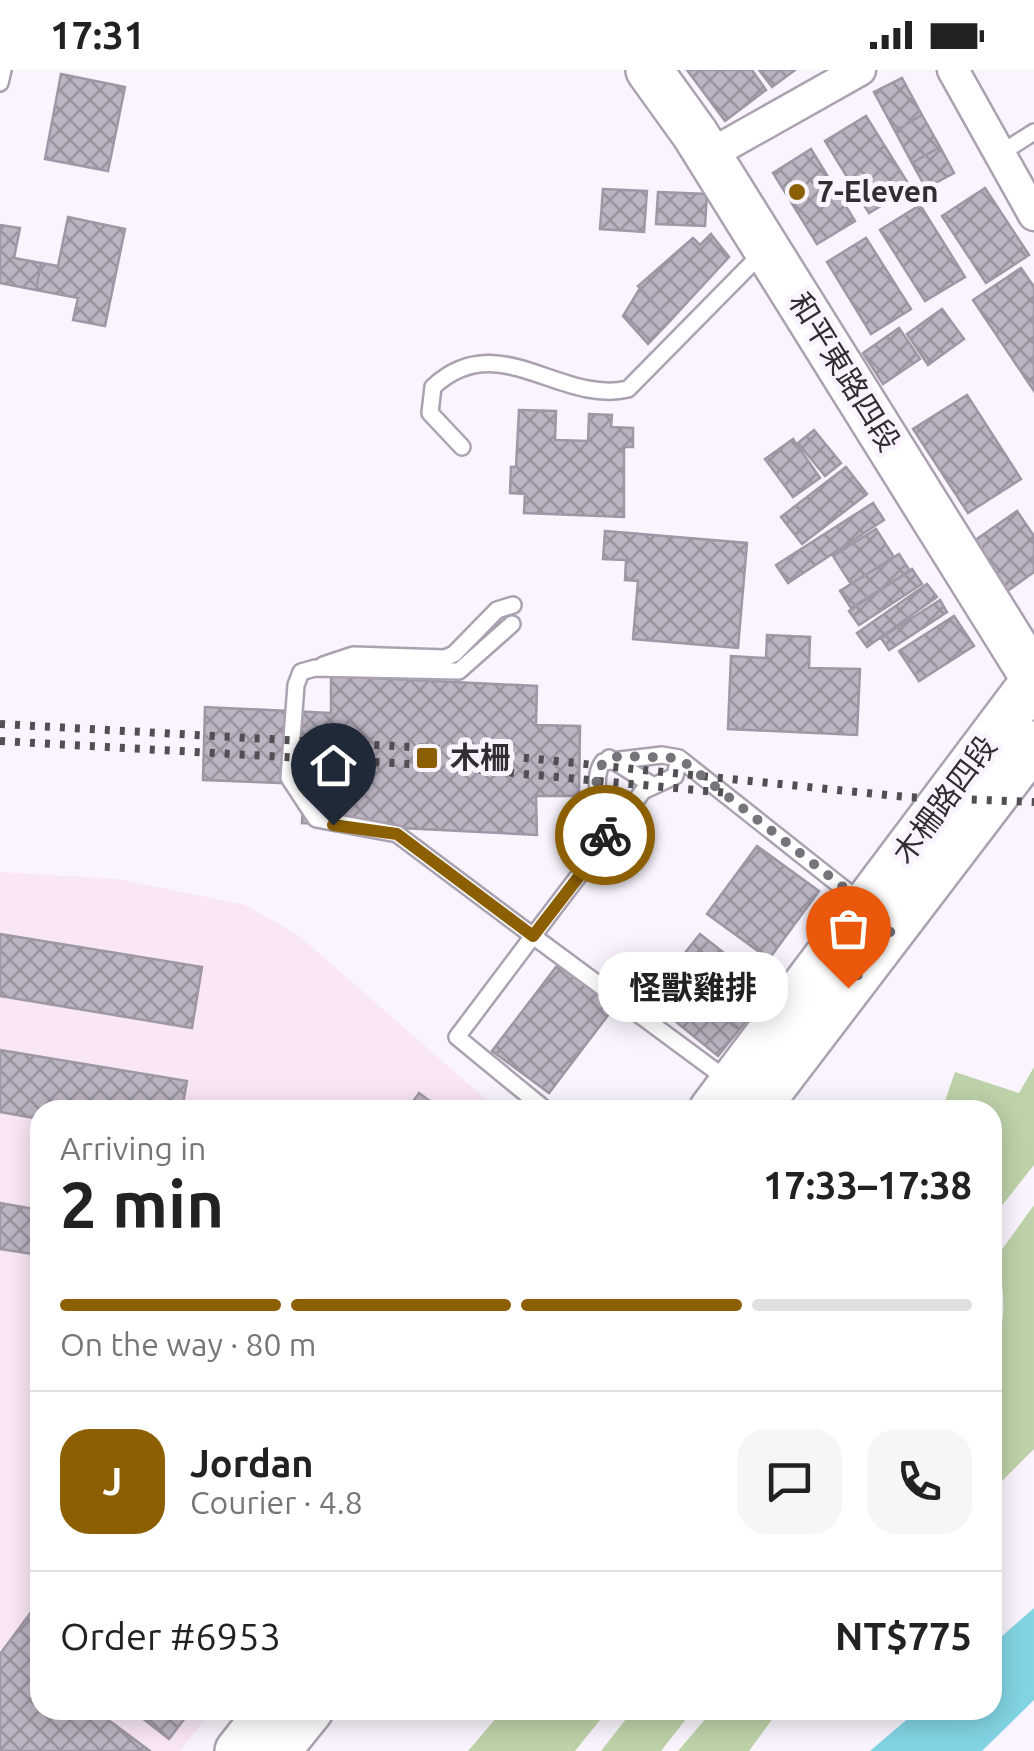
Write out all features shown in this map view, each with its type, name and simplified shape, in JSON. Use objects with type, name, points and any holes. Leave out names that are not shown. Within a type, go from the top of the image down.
[{"type":"main road","name":"和平東路四段","points":[[649,70],[767,248],[1034,680]]},
{"type":"main road","name":"木柵路四段","points":[[880,916],[1034,680]]},
{"type":"main road","name":"木柵路四段","points":[[734,1100],[880,916],[1034,744]]},
{"type":"main road","points":[[238,1751],[262,1720]]},
{"type":"main road","points":[[277,1751],[302,1720]]},
{"type":"street","points":[[708,155],[860,70]]},
{"type":"street","points":[[953,70],[1034,215]]},
{"type":"lane","points":[[0,83],[3,70]]},
{"type":"lane","points":[[998,155],[1034,132]]},
{"type":"lane","points":[[462,447],[430,413],[433,386],[456,370],[518,364],[590,393],[628,389],[767,248]]},
{"type":"lane","points":[[514,605],[498,610],[445,658],[352,655],[301,672],[297,678],[289,778],[316,819],[397,834],[533,936],[732,1100]]},
{"type":"lane","points":[[314,668],[442,674],[459,671],[512,624]]},
{"type":"lane","points":[[604,844],[606,820],[596,779],[598,769],[609,758],[679,758],[880,916]]},
{"type":"lane","points":[[609,758],[652,785]]},
{"type":"lane","points":[[534,1100],[457,1036],[652,785],[675,776],[679,758]]},
{"type":"shaded area","points":[[0,872],[118,879],[245,905],[298,935],[487,1100],[30,1100],[30,1720],[204,1720],[180,1751],[0,1751]]},
{"type":"green space","points":[[1034,1067],[1034,1165],[1002,1206],[1002,1100],[945,1100],[955,1072],[1019,1093]]},
{"type":"green space","points":[[1034,1205],[1034,1449],[1002,1481],[1003,1302],[1002,1249]]},
{"type":"green space","points":[[494,1720],[600,1720],[575,1751],[468,1751]]},
{"type":"green space","points":[[625,1720],[685,1720],[661,1751],[601,1751]]},
{"type":"green space","points":[[704,1720],[772,1720],[749,1751],[678,1751]]},
{"type":"water","points":[[1034,1608],[1034,1700],[982,1751],[870,1751],[906,1720],[1002,1720],[1002,1636]]},
{"type":"building","points":[[687,70],[752,70],[766,90],[725,121]]},
{"type":"building","points":[[759,70],[795,70],[772,87]]},
{"type":"building","points":[[61,74],[125,87],[108,171],[45,159]]},
{"type":"building","points":[[902,78],[922,115],[895,131],[874,92]]},
{"type":"building","points":[[922,115],[940,147],[912,163],[895,131]]},
{"type":"building","points":[[866,116],[911,188],[869,213],[825,141]]},
{"type":"building","points":[[940,147],[954,173],[926,188],[912,163]]},
{"type":"building","points":[[811,149],[855,221],[817,244],[773,173]]},
{"type":"building","points":[[985,188],[1029,255],[986,283],[942,216]]},
{"type":"building","points":[[603,189],[647,191],[644,232],[600,229]]},
{"type":"building","points":[[658,192],[707,194],[705,226],[656,224]]},
{"type":"building","points":[[920,205],[965,277],[925,301],[880,230]]},
{"type":"building","points":[[68,217],[125,229],[105,326],[73,320],[78,298],[36,290],[41,263],[58,266]]},
{"type":"building","points":[[0,225],[20,228],[14,258],[41,263],[36,290],[0,283]]},
{"type":"building","points":[[711,234],[729,257],[670,321],[638,286],[693,238],[700,245]]},
{"type":"building","points":[[866,238],[911,309],[871,334],[827,262]]},
{"type":"building","points":[[1021,268],[1034,287],[1034,391],[973,300]]},
{"type":"building","points":[[640,288],[670,321],[648,344],[623,316]]},
{"type":"building","points":[[942,309],[964,339],[928,365],[907,334]]},
{"type":"building","points":[[899,328],[920,359],[883,384],[863,353]]},
{"type":"building","points":[[967,395],[1021,479],[968,513],[913,429]]},
{"type":"building","points":[[519,410],[556,411],[555,440],[588,441],[589,414],[612,415],[611,427],[633,428],[633,447],[624,447],[624,517],[524,513],[525,494],[510,493],[511,467],[516,467]]},
{"type":"building","points":[[814,430],[841,463],[825,476],[798,443]]},
{"type":"building","points":[[793,439],[820,478],[793,497],[765,459]]},
{"type":"building","points":[[846,467],[867,494],[802,544],[781,517]]},
{"type":"building","points":[[873,503],[884,520],[788,583],[776,565]]},
{"type":"building","points":[[1017,511],[1034,536],[1034,572],[1006,592],[971,543]]},
{"type":"building","points":[[876,529],[894,557],[851,584],[833,556]]},
{"type":"building","points":[[605,531],[747,543],[738,648],[633,639],[638,581],[625,580],[626,560],[603,559]]},
{"type":"building","points":[[899,554],[910,571],[851,608],[840,591]]},
{"type":"building","points":[[912,569],[922,584],[859,625],[849,611]]},
{"type":"building","points":[[927,584],[937,597],[867,647],[857,633]]},
{"type":"building","points":[[940,600],[947,612],[889,650],[881,638]]},
{"type":"building","points":[[954,616],[974,646],[919,681],[899,651]]},
{"type":"building","points":[[767,635],[810,637],[809,668],[860,669],[857,735],[728,729],[731,656],[766,658]]},
{"type":"building","points":[[331,676],[537,686],[536,725],[580,726],[579,796],[536,796],[537,835],[302,823],[304,784],[203,780],[205,707],[331,713]]},
{"type":"building","points":[[757,846],[819,891],[769,959],[707,914]]},
{"type":"building","points":[[0,934],[202,967],[192,1028],[0,996]]},
{"type":"building","points":[[700,934],[771,990],[739,1030],[668,974]]},
{"type":"building","points":[[559,963],[615,1006],[549,1093],[492,1051]]},
{"type":"building","points":[[668,974],[739,1030],[718,1056],[648,999]]},
{"type":"building","points":[[0,1050],[187,1081],[184,1100],[30,1100],[30,1117],[0,1112]]},
{"type":"building","points":[[0,1203],[30,1208],[30,1254],[0,1249]]},
{"type":"building","points":[[30,1614],[30,1720],[108,1720],[150,1751],[0,1751],[0,1654]]},
{"type":"building","points":[[145,1720],[183,1720],[169,1739]]},
{"type":"railway","points":[[0,724],[429,748],[906,797],[1034,802]]},
{"type":"railway","points":[[0,741],[428,765],[728,793]]},
{"type":"way so far","points":[[605,835],[606,820],[596,779],[603,762],[619,756],[636,760],[662,755],[679,758],[894,927],[848,988]]},
{"type":"place","name":"7-Eleven","points":[[797,192]]},
{"type":"place","name":"木柵","points":[[427,758]]},
{"type":"place","name":"怪獸雞排","points":[[848,988]]},
{"type":"route","points":[[333,825],[397,834],[533,936],[604,844],[605,835]]}]
